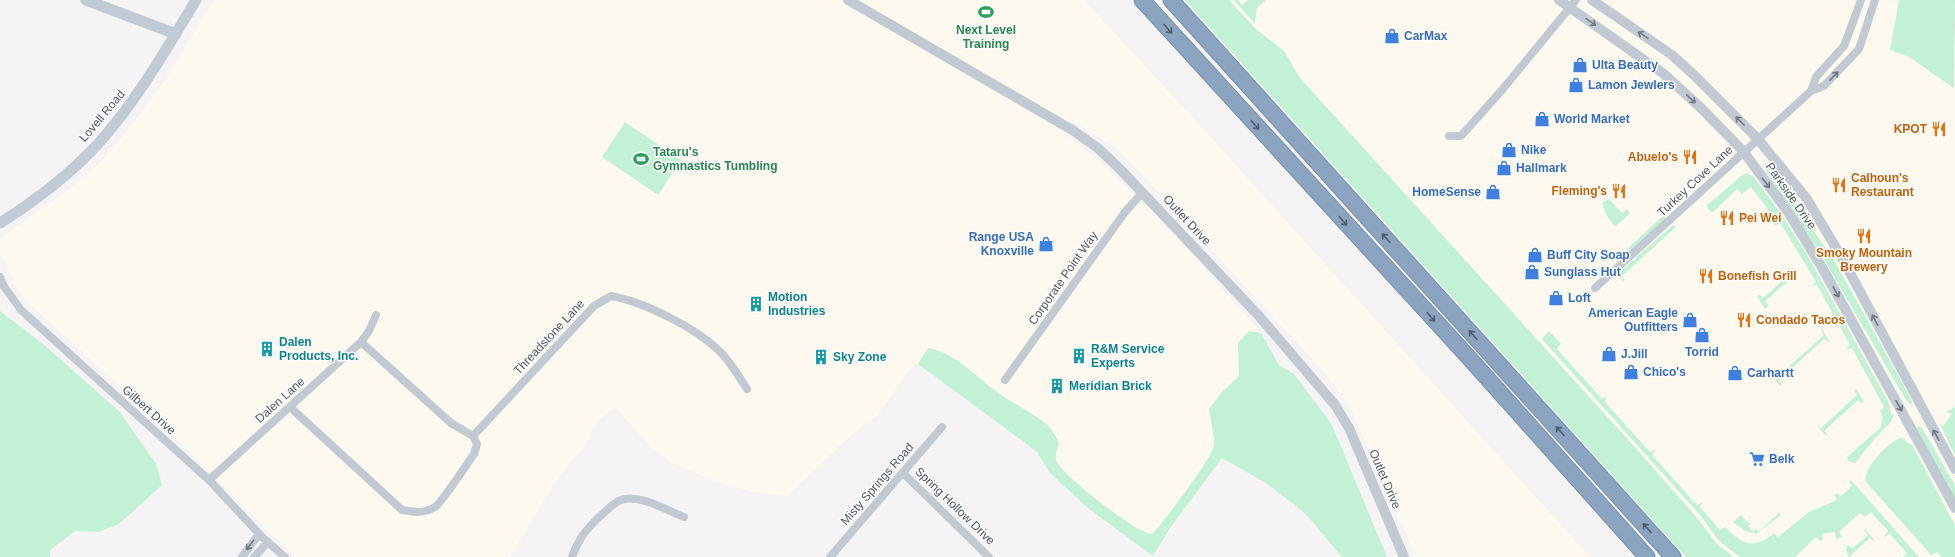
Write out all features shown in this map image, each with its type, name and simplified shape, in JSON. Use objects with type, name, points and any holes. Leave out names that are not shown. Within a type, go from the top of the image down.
[{"type":"highway","points":[[1142,0],[1471,360],[1647,557]]},
{"type":"highway","points":[[1171,0],[1673,557]]},
{"type":"main road","points":[[86,0],[176,34]]},
{"type":"main road","name":"Lovell Road","points":[[0,223],[47,190],[96,146],[119,119],[138,93],[196,0]]},
{"type":"street","name":"Outlet Drive","points":[[848,0],[1074,131],[1109,158],[1143,192],[1258,316],[1335,405],[1349,428],[1404,557]]},
{"type":"street","name":"Parkside Drive","points":[[1558,0],[1573,4],[1664,74],[1702,109],[1743,151],[1788,212],[1823,269],[1955,508]]},
{"type":"street","name":"Parkside Drive","points":[[1592,0],[1672,55],[1758,138],[1811,205],[1842,258],[1923,412],[1955,469]]},
{"type":"street","name":"Turkey Cove Lane","points":[[1595,288],[1686,206],[1743,151],[1785,116],[1811,90],[1816,77],[1844,46],[1861,0]]},
{"type":"street","name":"Turkey Cove Lane","points":[[1811,90],[1824,86],[1854,56],[1862,44],[1875,0]]},
{"type":"street","points":[[1449,136],[1461,136],[1573,4]]},
{"type":"street","points":[[1855,18],[1869,23]]},
{"type":"street","name":"Corporate Point Way","points":[[1006,380],[1124,212],[1143,192]]},
{"type":"street","name":"Gilbert Drive","points":[[0,277],[3,285],[21,310],[209,480],[259,534],[285,557]]},
{"type":"street","name":"Threadstone Lane","points":[[473,436],[594,306],[611,296],[624,298],[701,334],[724,356],[747,389]]},
{"type":"street","name":"Dalen Lane","points":[[209,480],[361,342],[369,331],[376,315]]},
{"type":"street","points":[[290,407],[402,510],[425,512],[436,507],[474,454],[477,444],[473,436],[451,423],[361,342]]},
{"type":"street","points":[[1908,421],[1923,412]]},
{"type":"street","name":"Misty Springs Road","points":[[830,557],[942,427]]},
{"type":"street","name":"Spring Hollow Drive","points":[[903,473],[989,557]]},
{"type":"street","points":[[572,557],[578,541],[584,532],[615,503],[622,499],[635,499],[647,502],[684,518]]},
{"type":"street","points":[[242,557],[259,534]]},
{"type":"street","points":[[254,557],[268,542]]},
{"type":"shaded area","points":[[214,0],[1084,0],[1196,121],[1590,557],[1416,557],[1348,403],[1324,372],[1141,173],[1116,148],[1072,121],[1064,135],[1081,145],[1157,215],[1261,333],[1279,365],[1153,556],[1089,509],[1050,473],[1036,451],[918,364],[911,368],[876,417],[848,438],[787,496],[752,492],[714,481],[671,463],[651,447],[615,407],[598,421],[584,446],[555,482],[510,557],[295,557],[154,417],[22,297],[0,253],[1,241],[7,233],[66,192],[98,165],[132,125],[162,85]]},
{"type":"shaded area","points":[[1225,0],[1955,0],[1955,557],[1725,557]]},
{"type":"green space","points":[[1185,0],[1229,0],[1256,29],[1284,51],[1300,78],[1642,455],[1698,519],[1716,543],[1734,557],[1686,557]]},
{"type":"green space","points":[[1234,0],[1238,0],[1242,5],[1248,0],[1266,0],[1257,8],[1255,24]]},
{"type":"green space","points":[[1899,0],[1955,0],[1954,88],[1909,57],[1890,50]]},
{"type":"green space","name":"Tataru's Gymnastics Tumbling","points":[[625,122],[681,160],[658,195],[602,157]]},
{"type":"green space","points":[[1766,167],[1781,184],[1834,260],[1909,395],[1912,403],[1911,405],[1906,400],[1820,253],[1769,177],[1765,170]]},
{"type":"green space","points":[[1747,173],[1754,177],[1784,218],[1810,260],[1889,403],[1891,414],[1894,415],[1890,423],[1876,437],[1855,463],[1848,461],[1847,457],[1880,428],[1883,419],[1880,410],[1884,407],[1852,348],[1845,349],[1850,345],[1817,285],[1811,286],[1816,282],[1781,224],[1774,225],[1767,208],[1751,187],[1742,194],[1737,189],[1712,213],[1706,206],[1741,176]]},
{"type":"green space","points":[[1609,199],[1622,213],[1627,209],[1630,213],[1615,227],[1607,216],[1602,203]]},
{"type":"green space","points":[[1664,215],[1666,219],[1631,250],[1625,251]]},
{"type":"green space","points":[[1673,225],[1679,231],[1675,228],[1622,276],[1625,280],[1623,281],[1619,276],[1620,272]]},
{"type":"green space","points":[[1789,268],[1797,282],[1794,282],[1791,279],[1765,301],[1769,306],[1765,309],[1757,296],[1760,295],[1763,298],[1790,274],[1787,269]]},
{"type":"green space","points":[[0,311],[43,344],[120,412],[156,464],[162,485],[119,524],[98,532],[75,531],[50,550],[50,557],[0,557]]},
{"type":"green space","points":[[1822,328],[1830,343],[1824,339],[1779,380],[1782,385],[1780,386],[1771,374],[1776,378],[1824,335],[1821,330]]},
{"type":"green space","points":[[1249,331],[1261,333],[1279,365],[1294,374],[1332,425],[1387,557],[1342,557],[1305,513],[1266,483],[1222,458],[1170,528],[1153,556],[1089,509],[1050,473],[1036,451],[918,364],[928,348],[947,354],[1003,396],[1044,422],[1053,432],[1059,444],[1056,458],[1062,469],[1082,488],[1109,509],[1133,526],[1152,534],[1187,490],[1212,452],[1214,442],[1209,409],[1222,392],[1239,376],[1238,343]]},
{"type":"green space","points":[[1549,331],[1561,344],[1557,349],[1602,399],[1607,396],[1605,402],[1650,452],[1656,449],[1652,455],[1697,505],[1703,502],[1700,507],[1720,530],[1725,527],[1737,538],[1748,543],[1760,542],[1774,533],[1778,537],[1809,512],[1837,500],[1834,495],[1837,493],[1841,496],[1852,486],[1849,482],[1851,480],[1919,557],[1903,557],[1907,553],[1890,534],[1884,537],[1888,531],[1871,512],[1865,517],[1860,513],[1839,532],[1843,537],[1836,539],[1835,532],[1822,534],[1823,540],[1820,541],[1816,537],[1795,557],[1740,557],[1720,542],[1700,515],[1542,339]]},
{"type":"green space","points":[[1856,388],[1864,402],[1861,403],[1858,400],[1824,431],[1827,434],[1826,436],[1816,424],[1821,428],[1857,395],[1854,391]]},
{"type":"green space","points":[[1955,407],[1955,455],[1940,424],[1943,426],[1952,414],[1946,412]]},
{"type":"green space","points":[[1918,426],[1922,428],[1955,485],[1955,498],[1918,431]]},
{"type":"green space","points":[[1900,438],[1905,438],[1905,441],[1912,445],[1955,525],[1955,557],[1942,557],[1937,552],[1931,555],[1866,482],[1868,471],[1877,457],[1889,445]]},
{"type":"green space","points":[[1780,512],[1780,516],[1756,534],[1745,531],[1733,522],[1741,515],[1748,523],[1751,523],[1748,526],[1753,532],[1756,529],[1759,531]]},
{"type":"green space","points":[[1865,529],[1876,542],[1870,538],[1851,555],[1852,557],[1849,557],[1846,550],[1847,545],[1853,548],[1868,535],[1864,530]]},
{"type":"place","name":"Next Level Training","points":[[986,12]]},
{"type":"place","name":"CarMax","points":[[1392,36]]},
{"type":"place","name":"Ulta Beauty","points":[[1580,65]]},
{"type":"place","name":"Lamon Jewlers","points":[[1576,85]]},
{"type":"place","name":"World Market","points":[[1542,119]]},
{"type":"place","name":"KPOT","points":[[1939,129]]},
{"type":"place","name":"Nike","points":[[1509,150]]},
{"type":"place","name":"Abuelo's","points":[[1690,157]]},
{"type":"place","name":"Tataru's Gymnastics Tumbling","points":[[641,159]]},
{"type":"place","name":"Hallmark","points":[[1504,168]]},
{"type":"place","name":"Calhoun's Restaurant","points":[[1839,185]]},
{"type":"place","name":"Fleming's","points":[[1619,191]]},
{"type":"place","name":"HomeSense","points":[[1493,192]]},
{"type":"place","name":"Pei Wei","points":[[1727,218]]},
{"type":"place","name":"Smoky Mountain Brewery","points":[[1864,236]]},
{"type":"place","name":"Range USA Knoxville","points":[[1046,244]]},
{"type":"place","name":"Buff City Soap","points":[[1535,255]]},
{"type":"place","name":"Sunglass Hut","points":[[1532,272]]},
{"type":"place","name":"Bonefish Grill","points":[[1706,276]]},
{"type":"place","name":"Loft","points":[[1556,298]]},
{"type":"place","name":"Motion Industries","points":[[756,304]]},
{"type":"place","name":"American Eagle Outfitters","points":[[1690,320]]},
{"type":"place","name":"Condado Tacos","points":[[1744,320]]},
{"type":"place","name":"Torrid","points":[[1702,335]]},
{"type":"place","name":"Dalen Products, Inc.","points":[[267,349]]},
{"type":"place","name":"J.Jill","points":[[1609,354]]},
{"type":"place","name":"R&M Service Experts","points":[[1079,356]]},
{"type":"place","name":"Sky Zone","points":[[821,357]]},
{"type":"place","name":"Chico's","points":[[1631,372]]},
{"type":"place","name":"Carhartt","points":[[1735,373]]},
{"type":"place","name":"Meridian Brick","points":[[1057,386]]},
{"type":"place","name":"Belk","points":[[1757,459]]}]
